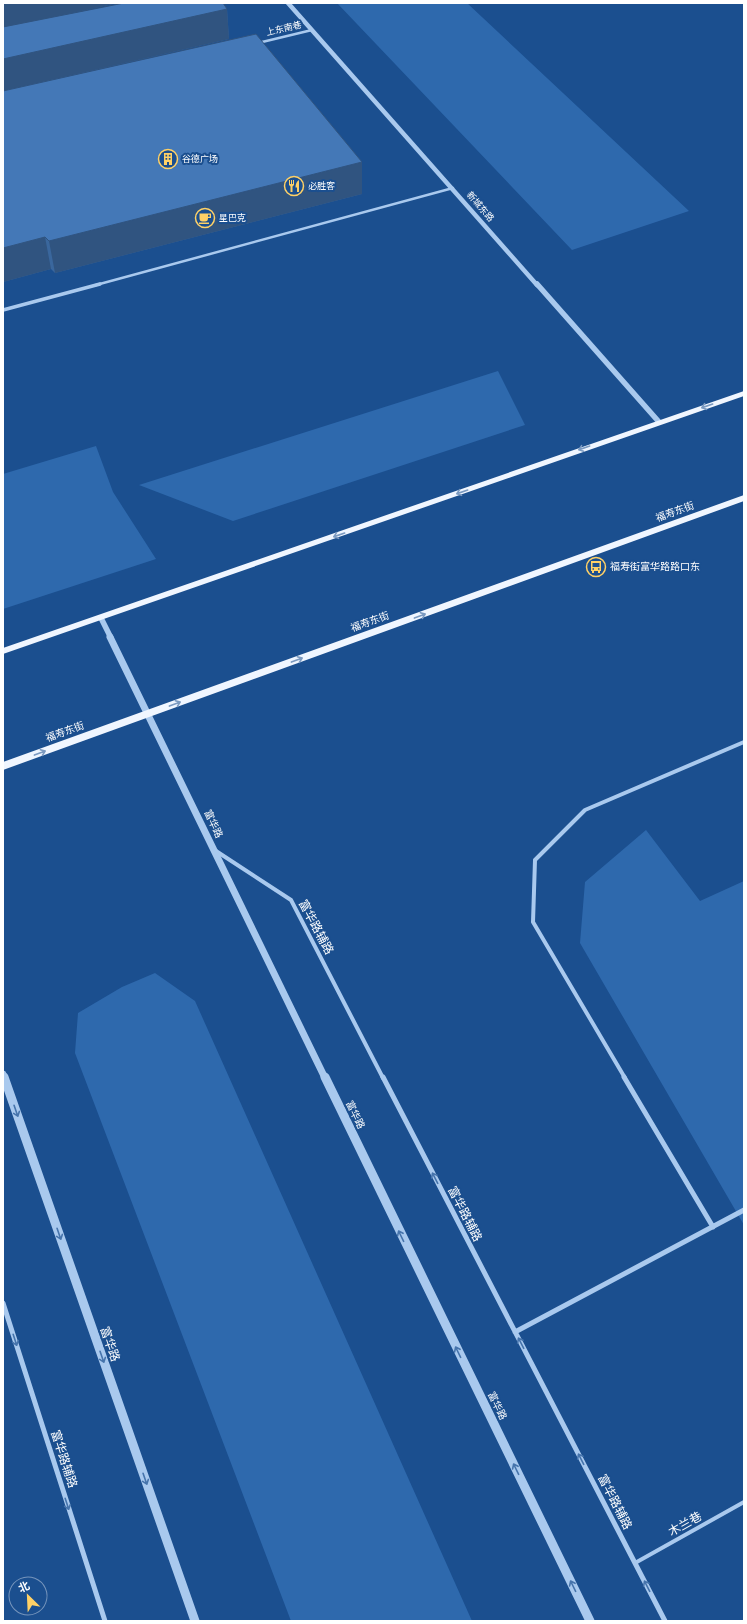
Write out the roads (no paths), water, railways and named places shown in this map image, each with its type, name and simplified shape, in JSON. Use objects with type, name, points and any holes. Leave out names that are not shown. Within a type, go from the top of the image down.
[{"type":"main road","points":[[3,651],[744,393]]},
{"type":"main road","name":"福寿东街","points":[[3,766],[744,498]]},
{"type":"street","name":"新城东路","points":[[288,3],[659,422]]},
{"type":"street","name":"上东南巷","points":[[258,43],[312,30]]},
{"type":"street","points":[[3,310],[453,188]]},
{"type":"street","name":"富华路","points":[[101,618],[149,714],[212,849],[590,1621]]},
{"type":"street","points":[[713,1227],[533,922],[535,860],[585,810],[744,742]]},
{"type":"street","name":"富华路辅路","points":[[212,849],[291,900],[665,1621]]},
{"type":"street","name":"富华路","points":[[3,1074],[195,1621]]},
{"type":"street","points":[[515,1332],[744,1210]]},
{"type":"street","name":"富华路辅路","points":[[3,1303],[105,1621]]},
{"type":"lane","name":"木兰巷","points":[[635,1563],[744,1502]]},
{"type":"place","name":"谷德广场","points":[[168,159]]},
{"type":"place","name":"必胜客","points":[[294,186]]},
{"type":"place","name":"星巴克","points":[[205,218]]},
{"type":"place","name":"福寿街富华路路口东","points":[[596,567]]}]
